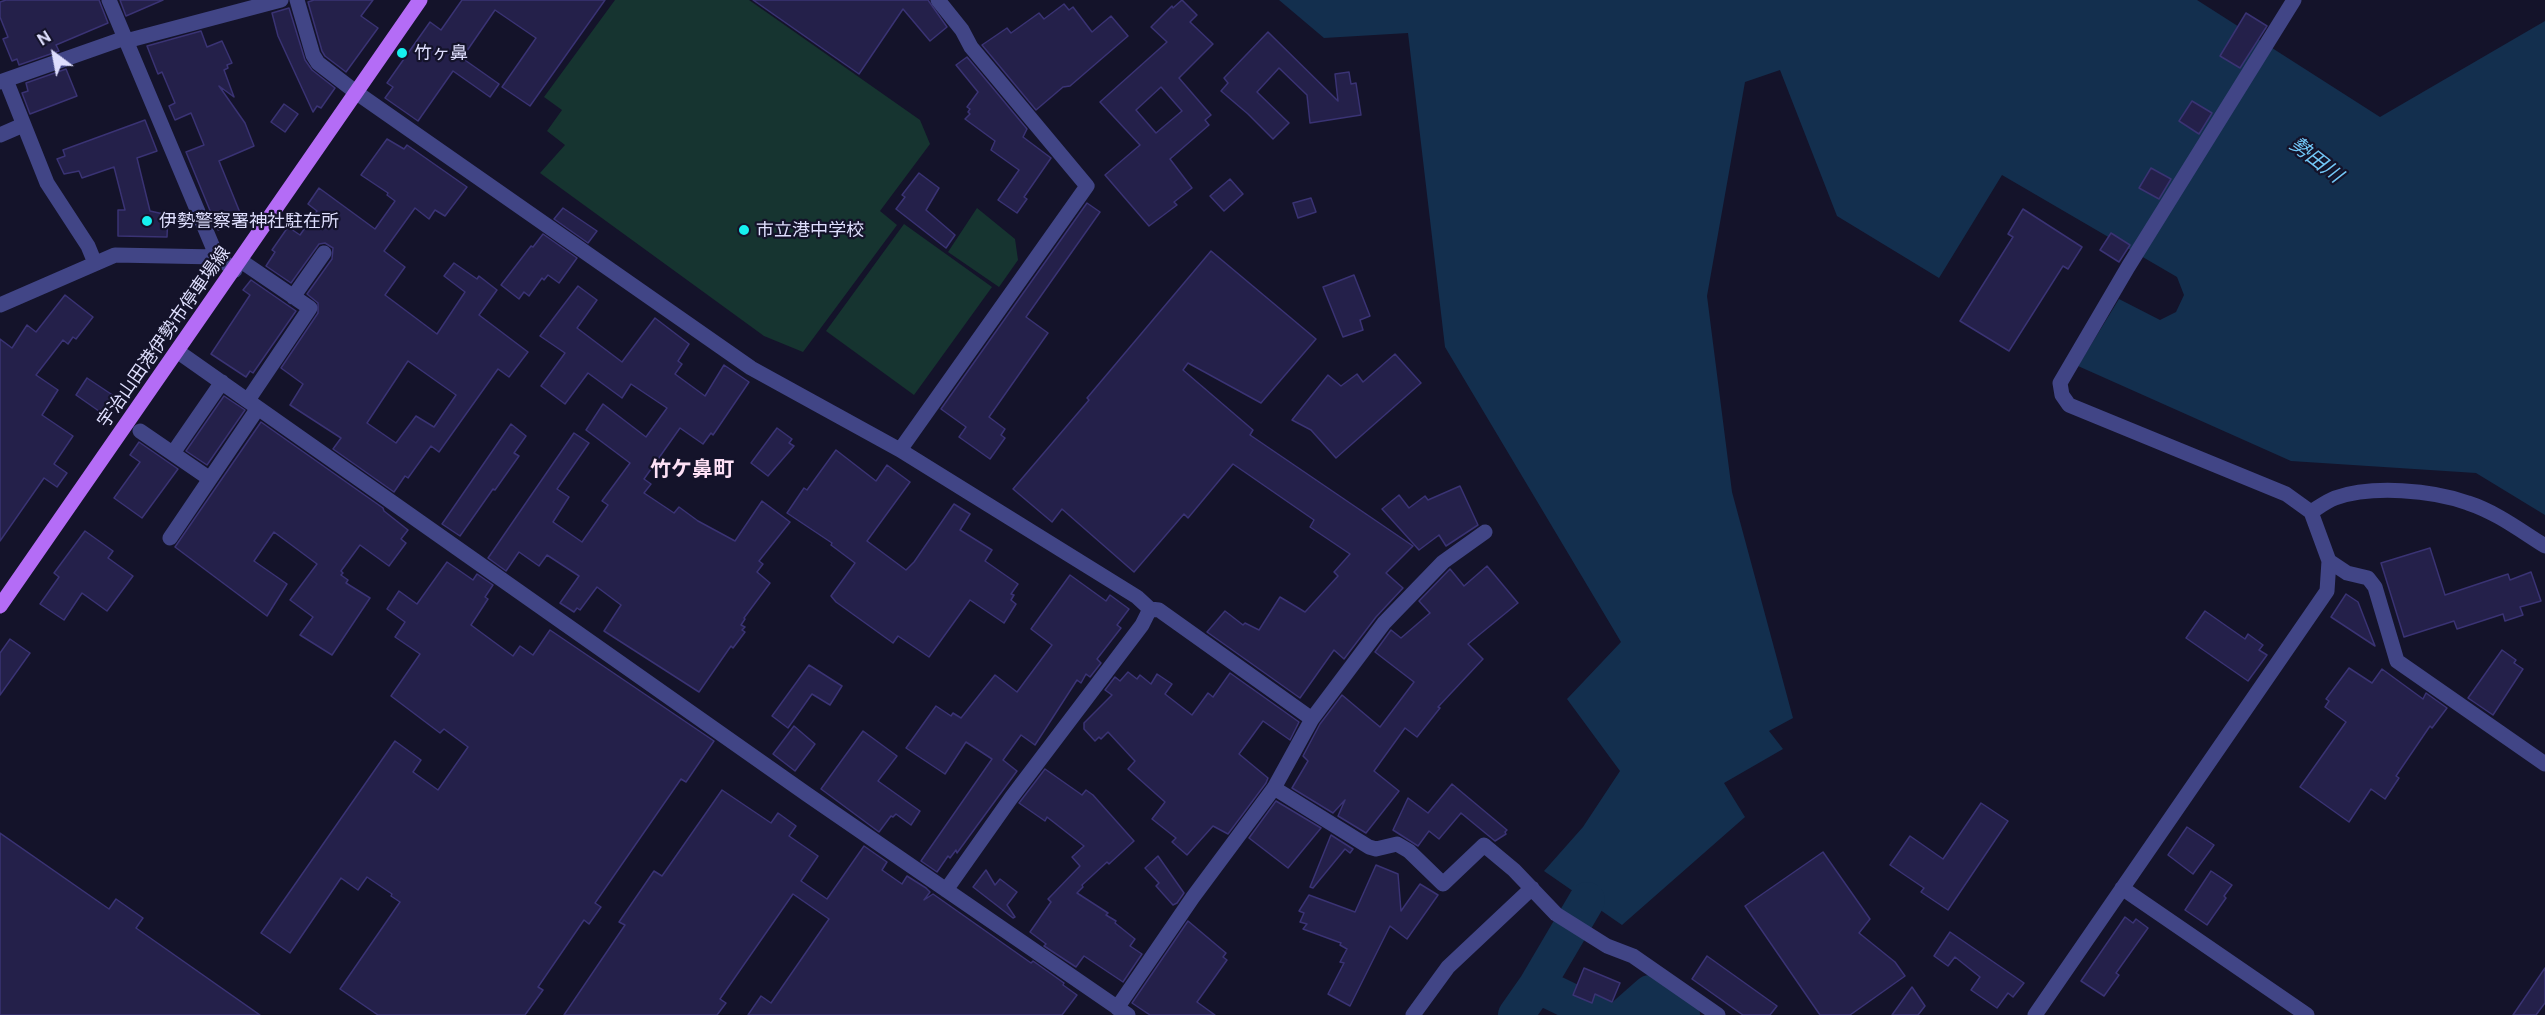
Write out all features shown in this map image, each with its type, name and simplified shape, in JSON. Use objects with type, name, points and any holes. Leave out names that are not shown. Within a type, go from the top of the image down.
[{"type":"main road","name":"宇治山田港伊勢市停車場線","points":[[0,606],[420,0]]},
{"type":"street","points":[[109,0],[217,257]]},
{"type":"street","points":[[95,263],[88,246],[47,183],[3,81],[125,39],[281,0]]},
{"type":"street","points":[[297,0],[313,55],[318,63],[357,93],[751,368],[900,450],[1137,597],[1150,609],[1159,610],[1312,719]]},
{"type":"street","points":[[900,450],[1087,186],[971,47],[962,30],[938,0]]},
{"type":"street","points":[[2034,1015],[2327,591],[2329,561],[2311,512],[2286,494],[2069,405],[2062,395],[2060,382],[2128,267],[2294,0]]},
{"type":"street","points":[[0,135],[23,125]]},
{"type":"street","points":[[293,297],[324,253]]},
{"type":"street","points":[[0,305],[115,255],[217,257],[238,265],[310,308],[210,479],[170,538]]},
{"type":"street","points":[[177,351],[1122,1011],[1193,897],[1274,788],[1312,719],[1384,623],[1443,562],[1485,532]]},
{"type":"street","points":[[173,453],[222,382]]},
{"type":"street","points":[[140,431],[210,479]]},
{"type":"street","points":[[2311,512],[2334,498],[2364,492],[2414,492],[2469,503],[2494,515],[2545,546]]},
{"type":"street","points":[[2329,561],[2347,573],[2368,578],[2375,587],[2397,662],[2545,764]]},
{"type":"street","points":[[946,890],[1011,798],[1142,625],[1150,609]]},
{"type":"street","points":[[1274,788],[1369,847],[1376,849],[1397,844],[1409,851],[1443,884],[1485,845],[1514,870],[1556,914],[1607,946],[1633,956],[1718,1015]]},
{"type":"street","points":[[1413,1015],[1448,967],[1532,888]]},
{"type":"street","points":[[2122,888],[2307,1015]]},
{"type":"green space","points":[[615,0],[749,0],[920,120],[930,144],[880,211],[897,225],[803,352],[764,336],[540,173],[565,145],[547,131],[562,110],[544,97]]},
{"type":"green space","points":[[977,208],[1015,239],[1018,260],[999,287],[948,252]]},
{"type":"green space","points":[[904,224],[992,287],[914,395],[826,331]]},
{"type":"water","name":"勢田川","points":[[1279,0],[2197,0],[2380,117],[2545,21],[2545,515],[2476,473],[2291,461],[2078,366],[2119,299],[2160,320],[2176,312],[2184,295],[2177,277],[2002,175],[1939,278],[1837,216],[1780,70],[1745,82],[1707,296],[1732,492],[1793,718],[1769,731],[1783,749],[1724,783],[1745,817],[1622,925],[1544,871],[1583,827],[1620,771],[1567,699],[1621,642],[1445,347],[1408,33],[1324,38]]},
{"type":"building","points":[[6,0],[99,0],[108,23],[56,45],[59,51],[19,65],[17,59],[12,61],[3,39],[8,37],[0,17],[0,2]]},
{"type":"building","points":[[120,0],[163,0],[126,16]]},
{"type":"building","points":[[314,0],[373,0],[361,16],[378,28],[346,72],[322,51],[308,2]]},
{"type":"building","points":[[462,0],[605,0],[530,106],[502,87],[536,38],[495,10],[462,58],[499,84],[490,97],[453,71],[418,121],[385,98],[393,87],[387,83],[430,22],[441,30]]},
{"type":"building","points":[[753,0],[928,0],[947,27],[930,41],[903,9],[859,74]]},
{"type":"building","points":[[1182,0],[1197,15],[1190,22],[1213,44],[1179,78],[1211,115],[1205,120],[1209,125],[1170,159],[1192,188],[1174,202],[1177,205],[1149,226],[1105,175],[1140,145],[1100,102],[1167,42],[1151,27],[1172,6],[1173,8]],"holes":[[[1161,87],[1182,111],[1156,133],[1136,110]]]},
{"type":"building","points":[[1064,4],[1069,10],[1073,7],[1092,32],[1111,16],[1128,36],[1070,86],[1063,87],[1036,110],[982,45],[1007,28],[1011,33],[1039,13],[1044,19]]},
{"type":"building","points":[[289,8],[305,60],[312,70],[335,88],[321,108],[317,106],[313,112],[278,36],[272,13]]},
{"type":"building","points":[[2246,13],[2267,26],[2240,68],[2220,56]]},
{"type":"building","points":[[201,31],[207,47],[222,41],[232,63],[224,70],[234,97],[219,86],[245,123],[254,146],[219,161],[243,220],[218,230],[186,152],[204,145],[191,113],[175,120],[169,106],[175,103],[162,72],[158,74],[147,46]]},
{"type":"building","points":[[1268,32],[1338,101],[1335,74],[1349,72],[1351,84],[1356,83],[1361,115],[1310,123],[1307,95],[1279,68],[1257,92],[1289,123],[1273,139],[1221,91],[1228,83],[1224,78]]},
{"type":"building","points":[[967,57],[1027,129],[1023,137],[1051,158],[1024,197],[1027,199],[1017,213],[998,200],[1019,170],[991,150],[995,141],[965,119],[970,114],[968,112],[970,109],[967,107],[978,92],[956,65]]},
{"type":"building","points":[[66,69],[77,96],[30,114],[22,93],[28,91],[26,83]]},
{"type":"building","points":[[2192,101],[2212,113],[2199,134],[2179,121]]},
{"type":"building","points":[[284,104],[298,114],[285,132],[271,122]]},
{"type":"building","points":[[145,120],[157,151],[137,158],[150,211],[168,215],[167,237],[118,236],[118,210],[125,210],[114,167],[82,178],[79,171],[64,174],[57,159],[65,156],[63,150]]},
{"type":"building","points":[[387,139],[404,149],[407,145],[467,187],[445,216],[435,210],[429,219],[415,208],[384,251],[405,267],[385,295],[437,334],[465,292],[444,276],[454,263],[477,279],[479,276],[497,290],[479,315],[528,352],[509,377],[498,369],[439,452],[431,446],[408,478],[405,476],[394,492],[333,449],[341,438],[290,405],[303,384],[281,368],[318,313],[318,303],[307,294],[332,259],[333,248],[325,243],[319,244],[291,283],[266,266],[275,252],[272,250],[288,227],[300,235],[317,211],[308,204],[319,188],[375,229],[395,201],[387,195],[388,193],[361,175]],"holes":[[[408,361],[456,395],[434,427],[416,416],[396,443],[367,423]]]},
{"type":"building","points":[[2151,168],[2171,179],[2159,199],[2139,188]]},
{"type":"building","points":[[919,173],[939,188],[926,210],[955,235],[946,248],[896,209],[905,197],[902,195]]},
{"type":"building","points":[[1230,179],[1243,194],[1224,211],[1210,196]]},
{"type":"building","points":[[1311,198],[1316,212],[1298,218],[1293,203]]},
{"type":"building","points":[[1087,203],[1100,212],[1026,317],[1048,333],[989,417],[1005,429],[1001,435],[1005,438],[990,459],[959,437],[966,427],[941,409]]},
{"type":"building","points":[[563,208],[597,231],[588,243],[554,219]]},
{"type":"building","points":[[2023,209],[2082,247],[2068,269],[2063,266],[2009,351],[1960,321],[2013,237],[2008,234]]},
{"type":"building","points":[[2111,233],[2130,245],[2119,262],[2100,250]]},
{"type":"building","points":[[543,234],[577,258],[559,283],[548,275],[544,280],[542,278],[529,296],[524,292],[519,299],[501,285]]},
{"type":"building","points":[[1211,251],[1316,339],[1261,403],[1188,363],[1183,370],[1253,430],[1250,435],[1413,546],[1386,573],[1403,588],[1376,617],[1344,659],[1334,650],[1300,698],[1207,632],[1225,611],[1243,625],[1245,623],[1259,630],[1280,597],[1305,612],[1338,576],[1334,572],[1350,554],[1310,527],[1314,520],[1233,464],[1188,518],[1184,514],[1134,572],[1062,509],[1052,522],[1013,489]]},
{"type":"building","points":[[1354,275],[1370,316],[1360,320],[1363,330],[1343,337],[1323,287]]},
{"type":"building","points":[[251,280],[296,311],[253,373],[250,371],[246,377],[211,354],[250,295],[243,290]]},
{"type":"building","points":[[578,286],[597,300],[577,328],[622,362],[655,318],[689,344],[678,361],[682,364],[675,374],[705,396],[724,365],[749,382],[713,435],[711,433],[703,444],[680,428],[644,479],[651,484],[644,493],[674,513],[679,507],[698,521],[735,541],[762,501],[790,522],[759,561],[763,564],[757,572],[770,583],[744,618],[741,625],[745,627],[742,630],[745,632],[733,648],[731,646],[699,692],[604,631],[621,605],[597,587],[580,610],[577,608],[574,612],[560,603],[579,576],[547,555],[539,566],[519,552],[506,571],[488,558],[574,433],[589,443],[557,489],[569,497],[553,522],[582,542],[608,505],[602,501],[630,463],[586,430],[603,404],[646,437],[667,408],[631,384],[622,398],[588,373],[565,404],[541,386],[565,353],[540,336]]},
{"type":"building","points":[[65,295],[93,317],[76,339],[73,337],[68,344],[63,340],[36,375],[58,390],[42,415],[73,436],[54,464],[67,473],[57,487],[44,478],[0,541],[0,339],[12,348],[27,325],[36,332]]},
{"type":"building","points":[[1395,354],[1421,383],[1336,458],[1311,430],[1292,420],[1328,375],[1341,386],[1357,374],[1363,382]]},
{"type":"building","points":[[87,378],[117,398],[106,416],[76,395]]},
{"type":"building","points":[[224,396],[245,410],[207,465],[186,451]]},
{"type":"building","points":[[261,422],[383,508],[408,530],[401,539],[406,543],[389,566],[360,545],[341,571],[343,573],[341,575],[348,580],[346,583],[370,598],[332,655],[300,635],[313,617],[290,600],[317,564],[274,532],[254,561],[287,584],[267,616],[175,547]]},
{"type":"building","points":[[511,424],[526,436],[514,453],[519,456],[460,536],[442,524]]},
{"type":"building","points":[[777,428],[792,439],[789,443],[794,446],[768,476],[751,463]]},
{"type":"building","points":[[139,442],[178,469],[142,518],[114,498],[140,462],[130,455]]},
{"type":"building","points":[[836,450],[876,481],[887,465],[910,482],[867,541],[906,570],[954,504],[970,514],[960,530],[992,550],[985,561],[1018,584],[1011,594],[1014,595],[1011,600],[1016,604],[1004,623],[970,600],[929,657],[898,636],[893,643],[836,602],[831,596],[855,563],[831,545],[832,543],[787,513],[804,488],[807,490]]},
{"type":"building","points":[[1460,486],[1478,525],[1446,546],[1439,535],[1419,550],[1382,509],[1399,495],[1409,508],[1425,496],[1428,500]]},
{"type":"building","points":[[85,531],[113,551],[108,558],[133,576],[107,611],[82,593],[64,620],[40,604],[59,577],[54,573]]},
{"type":"building","points":[[2430,548],[2445,595],[2508,574],[2510,580],[2531,572],[2541,601],[2520,607],[2523,615],[2505,621],[2503,614],[2457,629],[2454,621],[2404,637],[2381,563]]},
{"type":"building","points":[[447,562],[473,580],[477,574],[493,585],[485,597],[488,599],[471,625],[513,656],[520,646],[533,655],[550,630],[714,741],[686,782],[681,779],[595,903],[601,907],[589,924],[584,920],[538,987],[543,990],[525,1015],[378,1015],[340,989],[400,902],[367,877],[358,890],[341,878],[290,953],[261,933],[395,741],[421,760],[413,772],[438,790],[468,747],[444,729],[440,733],[391,696],[420,654],[395,637],[405,622],[387,609],[399,591],[417,604]]},
{"type":"building","points":[[1487,566],[1518,603],[1468,644],[1483,659],[1438,707],[1440,708],[1417,737],[1405,728],[1374,771],[1399,791],[1366,833],[1338,816],[1345,800],[1333,813],[1292,788],[1308,761],[1303,756],[1320,724],[1342,695],[1380,727],[1414,682],[1375,652],[1391,630],[1401,638],[1430,613],[1419,601],[1450,569],[1464,586]]},
{"type":"building","points":[[1070,575],[1106,601],[1110,595],[1129,609],[1117,625],[1121,628],[1097,659],[1101,663],[1090,677],[1086,674],[1081,683],[1077,680],[1035,745],[1021,735],[1003,760],[1017,771],[957,853],[956,850],[950,858],[948,856],[937,872],[921,861],[992,759],[966,742],[945,774],[906,748],[936,706],[951,716],[953,713],[961,718],[995,675],[1017,692],[1052,645],[1031,629]]},
{"type":"building","points":[[2346,594],[2358,602],[2375,646],[2331,617]]},
{"type":"building","points":[[2205,611],[2245,639],[2248,634],[2263,645],[2259,650],[2267,655],[2248,681],[2186,638]]},
{"type":"building","points":[[10,639],[30,653],[0,695],[0,653]]},
{"type":"building","points":[[2502,650],[2516,660],[2514,663],[2523,669],[2493,715],[2468,698]]},
{"type":"building","points":[[809,665],[842,686],[830,705],[812,694],[788,728],[772,716]]},
{"type":"building","points":[[2349,668],[2372,683],[2382,669],[2423,699],[2426,693],[2447,708],[2432,728],[2430,726],[2396,776],[2399,778],[2385,799],[2371,789],[2349,822],[2300,787],[2346,722],[2325,707],[2329,701],[2326,699]]},
{"type":"building","points":[[1128,672],[1137,679],[1140,675],[1151,684],[1157,674],[1172,684],[1165,694],[1192,715],[1208,693],[1213,697],[1230,673],[1299,722],[1290,740],[1263,721],[1239,754],[1268,778],[1266,783],[1228,834],[1213,826],[1187,855],[1172,842],[1176,838],[1152,819],[1165,802],[1128,769],[1135,761],[1108,732],[1095,741],[1084,729],[1084,723],[1112,695],[1105,690],[1115,677],[1120,681]]},
{"type":"building","points":[[794,726],[815,744],[795,771],[773,754]]},
{"type":"building","points":[[863,731],[897,756],[878,781],[920,811],[911,825],[896,814],[891,816],[879,832],[821,789]]},
{"type":"building","points":[[1045,769],[1082,795],[1086,790],[1093,795],[1134,841],[1109,864],[1107,862],[1082,885],[1083,887],[1077,893],[1108,913],[1106,915],[1135,939],[1130,946],[1142,954],[1123,982],[1084,956],[1076,967],[1044,946],[1046,944],[1030,932],[1051,902],[1048,899],[1080,866],[1072,857],[1084,846],[1047,817],[1045,821],[1019,803]]},
{"type":"building","points":[[1452,784],[1507,830],[1506,834],[1495,841],[1461,813],[1439,839],[1429,831],[1418,846],[1393,830],[1408,798],[1428,813]]},
{"type":"building","points":[[722,790],[771,823],[778,813],[796,826],[789,836],[818,856],[801,881],[827,899],[864,846],[887,862],[882,870],[902,884],[907,876],[926,888],[930,892],[924,900],[933,894],[1031,963],[1033,961],[1077,995],[1062,1015],[748,1015],[761,996],[771,1003],[829,919],[793,894],[720,999],[726,1003],[717,1015],[564,1015],[625,925],[619,922],[654,871],[662,876]]},
{"type":"building","points":[[1276,801],[1321,828],[1288,868],[1249,838]]},
{"type":"building","points":[[1981,803],[2008,821],[1948,910],[1921,892],[1924,888],[1890,865],[1910,836],[1943,859]]},
{"type":"building","points":[[2187,827],[2214,845],[2193,874],[2168,855]]},
{"type":"building","points":[[0,833],[109,909],[116,899],[143,918],[136,928],[260,1015],[0,1015]]},
{"type":"building","points":[[1331,835],[1353,849],[1350,853],[1345,849],[1313,888],[1310,887]]},
{"type":"building","points":[[1823,852],[1870,919],[1859,933],[1895,962],[1905,976],[1850,1015],[1820,1015],[1745,906]]},
{"type":"building","points":[[1158,856],[1184,893],[1173,905],[1156,886],[1159,883],[1145,868]]},
{"type":"building","points":[[1376,865],[1398,874],[1401,911],[1420,884],[1438,895],[1407,939],[1390,926],[1350,1006],[1328,994],[1344,963],[1340,962],[1347,949],[1340,945],[1341,943],[1303,929],[1307,924],[1300,922],[1304,913],[1299,911],[1309,895],[1355,912]]},
{"type":"building","points":[[986,870],[995,885],[1000,879],[1017,892],[1007,905],[1015,917],[1013,918],[973,887]]},
{"type":"building","points":[[2211,871],[2232,885],[2224,896],[2226,898],[2207,925],[2185,910]]},
{"type":"building","points":[[2125,917],[2133,923],[2136,919],[2148,928],[2116,973],[2119,975],[2104,996],[2081,981]]},
{"type":"building","points":[[1188,921],[1226,953],[1223,957],[1227,960],[1197,1002],[1215,1015],[1150,1015],[1132,1003]]},
{"type":"building","points":[[1950,932],[2024,983],[2013,997],[2008,993],[1997,1008],[1971,990],[1980,977],[1955,957],[1948,966],[1934,956]]},
{"type":"building","points":[[1707,956],[1777,1006],[1770,1015],[1743,1015],[1692,979]]},
{"type":"building","points":[[1584,968],[1620,983],[1612,1002],[1595,994],[1592,1003],[1573,995]]},
{"type":"building","points":[[2545,968],[2545,1003],[2536,1015],[2513,1015]]},
{"type":"building","points":[[1912,987],[1925,1006],[1918,1015],[1892,1015]]},
{"type":"waterway","points":[[1587,900],[1537,985],[1599,1015]]},
{"type":"waterway","points":[[1516,1015],[1537,985]]},
{"type":"waterway","points":[[1625,1015],[1650,993],[1682,1015]]},
{"type":"place","name":"竹ヶ鼻","points":[[402,53]]},
{"type":"place","name":"伊勢警察署神社駐在所","points":[[147,221]]},
{"type":"place","name":"市立港中学校","points":[[744,230]]},
{"type":"district","name":"竹ケ鼻町","points":[[692,470]]}]
